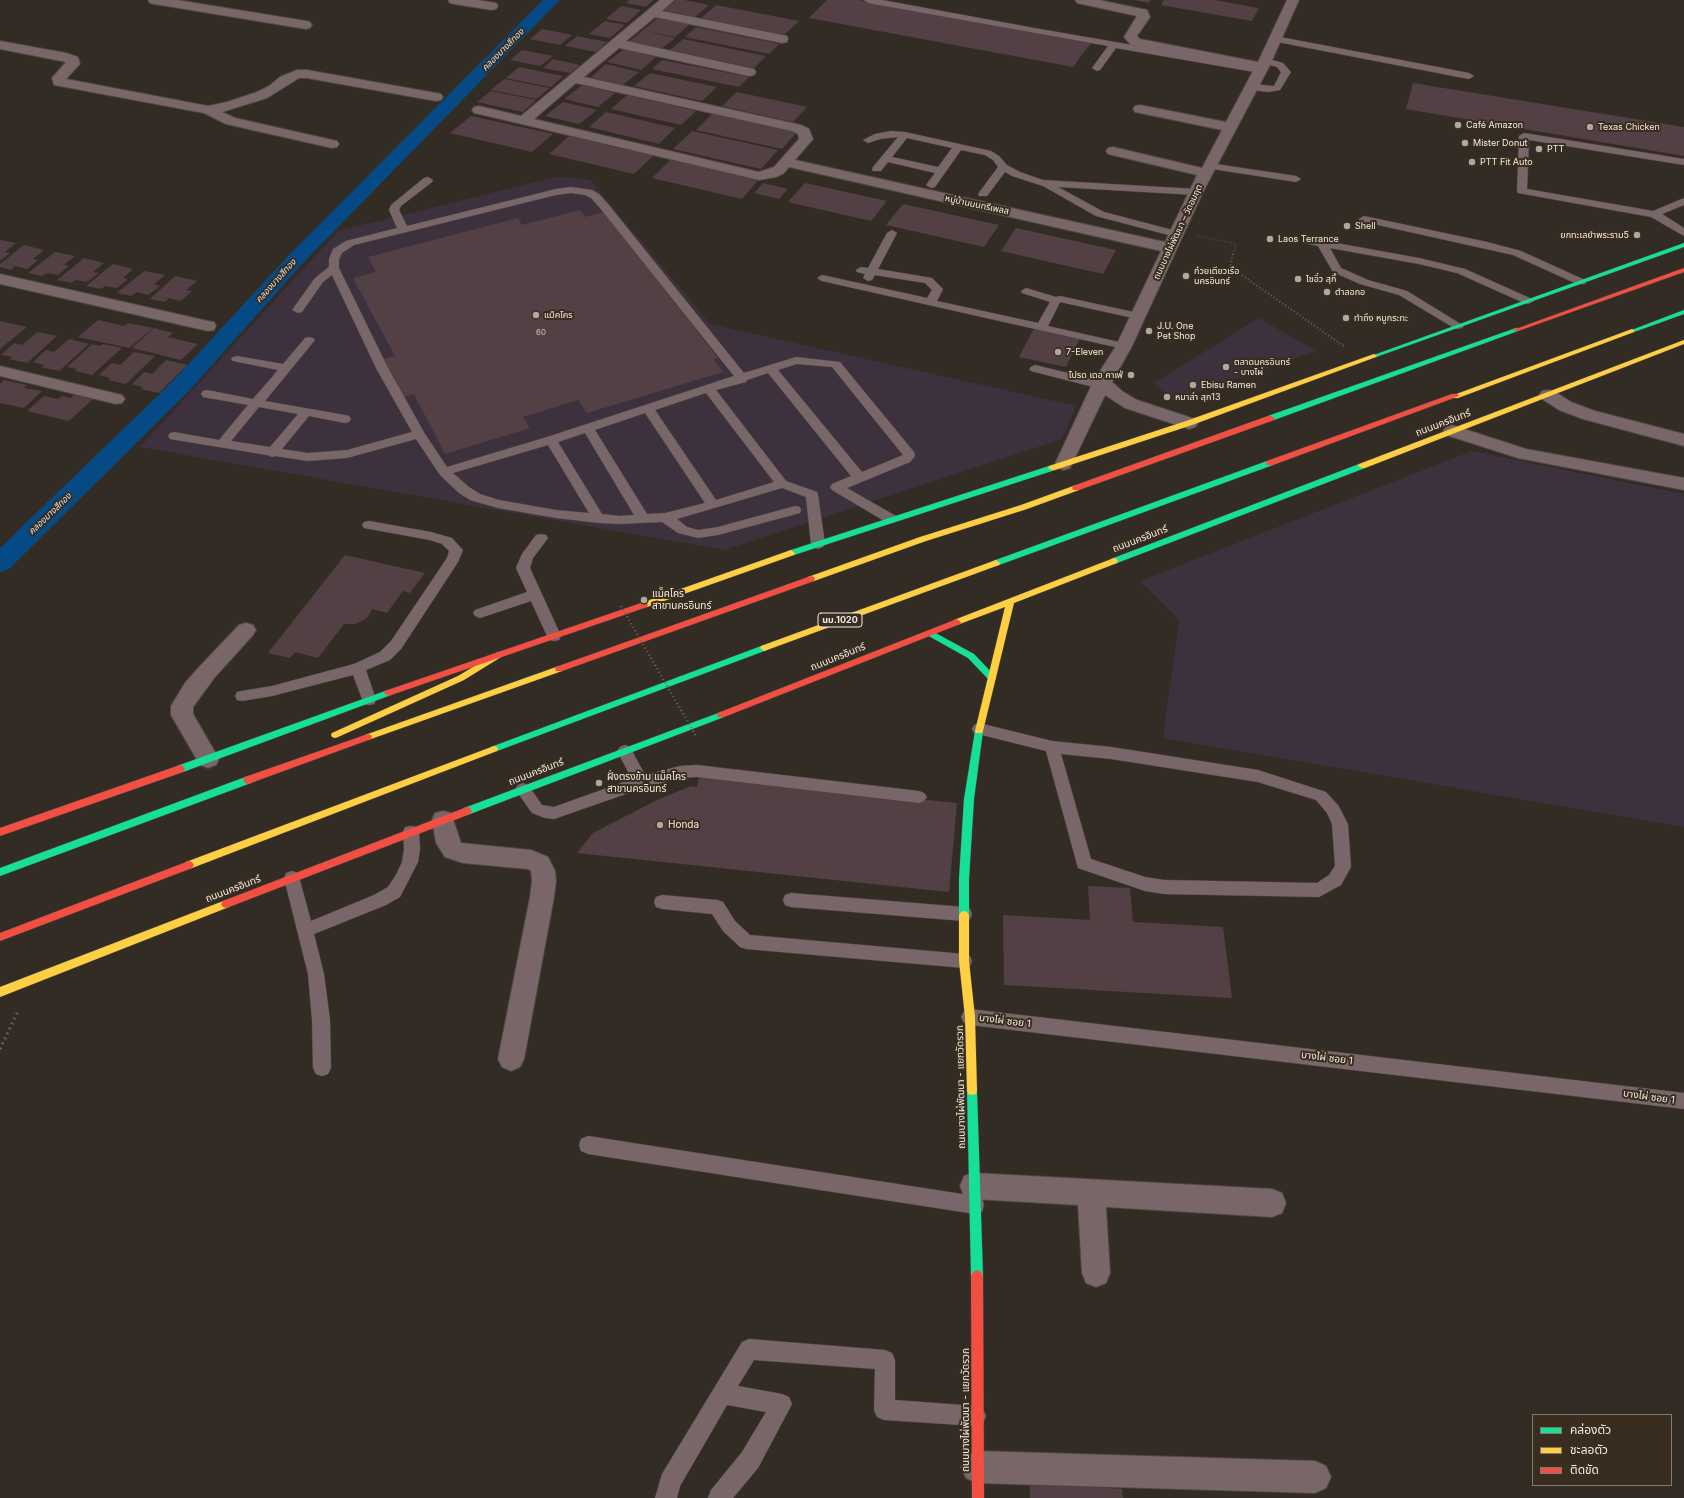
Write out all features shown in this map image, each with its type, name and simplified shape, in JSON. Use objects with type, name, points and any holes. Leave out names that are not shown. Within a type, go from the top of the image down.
[{"type":"main road","points":[[0,832],[208,759],[369,700],[818,544],[1189,423],[1684,245]]},
{"type":"main road","points":[[0,872],[270,772],[923,539],[1047,498],[1684,270]]},
{"type":"main road","name":"นบ.1020","points":[[0,937],[708,668],[1684,312]]},
{"type":"main road","name":"ถนนนครอินทร์","points":[[0,992],[411,832],[729,712],[1010,601],[1684,342]]},
{"type":"main road","name":"ถนนบางไผ่พัฒนา - แยกวัดรวก","points":[[978,1498],[976,1416],[977,1291],[970,1017],[964,961],[964,879],[969,799],[979,729],[1010,601]]},
{"type":"main road","points":[[930,633],[954,645],[971,656],[992,678]]},
{"type":"main road","points":[[327,740],[461,678],[498,655]]},
{"type":"main road","points":[[270,772],[314,747]]},
{"type":"street","points":[[154,0],[306,25]]},
{"type":"street","points":[[454,0],[492,6]]},
{"type":"street","points":[[524,120],[668,0]]},
{"type":"street","points":[[1081,0],[1143,12],[1144,17],[1130,37],[1136,42],[1262,66]]},
{"type":"street","name":"ถนนบางไผ่พัฒนา – วัดอมฤต","points":[[1064,464],[1102,384],[1124,346],[1207,169],[1252,87],[1275,39],[1289,0]]},
{"type":"street","points":[[653,12],[782,39]]},
{"type":"street","points":[[616,43],[749,72]]},
{"type":"street","points":[[0,45],[73,60],[73,64],[59,78],[59,82],[208,110],[230,121],[332,144]]},
{"type":"street","points":[[208,110],[230,106],[262,95],[274,89],[291,76],[302,74],[436,97]]},
{"type":"street","points":[[479,110],[759,176],[771,174],[778,170],[806,139],[804,132],[796,128],[574,79]]},
{"type":"street","points":[[1140,109],[1229,127]]},
{"type":"street","points":[[1113,151],[1207,169]]},
{"type":"street","name":"หมู่บ้านนนทรีเพลส","points":[[785,162],[1175,238]]},
{"type":"street","points":[[0,279],[208,326]]},
{"type":"street","points":[[0,372],[116,399]]},
{"type":"street","points":[[1102,384],[1131,404],[1189,423]]},
{"type":"street","points":[[1548,395],[1565,406],[1589,415],[1684,440]]},
{"type":"street","points":[[1452,432],[1524,454],[1684,484]]},
{"type":"street","points":[[208,759],[182,714],[182,706],[193,688],[246,630]]},
{"type":"street","points":[[443,820],[448,843],[453,850],[463,853],[531,860],[540,864],[543,871],[544,881],[542,897],[511,1059]]},
{"type":"street","points":[[974,1195],[1091,1193],[1272,1203]]},
{"type":"street","points":[[1091,1193],[1096,1273]]},
{"type":"street","points":[[977,1467],[1315,1478]]},
{"type":"lane","points":[[868,0],[1113,45],[1262,66],[1280,65],[1286,72],[1277,88],[1268,89],[1252,87]]},
{"type":"lane","points":[[1275,39],[1469,76]]},
{"type":"lane","points":[[1097,68],[1113,45]]},
{"type":"lane","points":[[868,140],[878,136],[891,134],[905,135],[988,153],[996,158],[1003,167],[1016,174],[1042,183],[1100,214],[1175,238]]},
{"type":"lane","points":[[877,169],[905,135]]},
{"type":"lane","points":[[1684,162],[1524,136],[1522,191],[1654,214],[1684,233]]},
{"type":"lane","points":[[931,185],[958,147]]},
{"type":"lane","points":[[886,159],[941,171]]},
{"type":"lane","points":[[983,194],[1003,167]]},
{"type":"lane","points":[[1207,169],[1296,179]]},
{"type":"lane","points":[[403,229],[394,210],[396,205],[428,180]]},
{"type":"lane","points":[[1042,183],[1196,192]]},
{"type":"lane","points":[[742,379],[604,206],[595,196],[588,192],[571,190],[556,192],[403,229],[350,243],[343,246],[334,258],[334,268],[382,368],[419,434],[444,472],[469,494],[498,504],[556,514],[599,519],[643,518],[665,517],[686,513],[782,484]]},
{"type":"lane","points":[[1654,214],[1684,201]]},
{"type":"lane","points":[[1364,219],[1487,245],[1517,253],[1581,282]]},
{"type":"lane","points":[[861,287],[873,271],[892,233]]},
{"type":"lane","points":[[1308,241],[1419,261],[1461,271],[1528,301]]},
{"type":"lane","points":[[1322,243],[1337,270],[1364,282],[1403,293],[1458,326]]},
{"type":"lane","points":[[298,310],[319,280],[334,268]]},
{"type":"lane","points":[[862,270],[928,280],[938,289],[930,302]]},
{"type":"lane","points":[[822,278],[1124,346]]},
{"type":"lane","points":[[1026,291],[1056,300],[1060,299],[1138,316]]},
{"type":"lane","points":[[1042,327],[1056,300]]},
{"type":"lane","points":[[222,444],[308,340]]},
{"type":"lane","points":[[237,359],[285,368]]},
{"type":"lane","points":[[444,472],[551,440],[742,379],[796,360],[836,364],[908,452],[909,456],[906,459],[836,487],[891,519]]},
{"type":"lane","points":[[771,369],[859,477]]},
{"type":"lane","points":[[1035,369],[1102,384]]},
{"type":"lane","points":[[709,389],[782,484],[812,495],[818,544]]},
{"type":"lane","points":[[207,394],[305,413],[345,418]]},
{"type":"lane","points":[[648,409],[712,504]]},
{"type":"lane","points":[[272,452],[305,413]]},
{"type":"lane","points":[[588,428],[643,518]]},
{"type":"lane","points":[[174,436],[308,457],[334,455],[376,446],[419,434]]},
{"type":"lane","points":[[551,440],[599,519]]},
{"type":"lane","points":[[665,517],[683,530],[698,534],[718,532],[796,510]]},
{"type":"lane","points":[[242,696],[272,691],[358,668],[385,656],[396,645],[453,559],[456,550],[448,541],[437,537],[369,525]]},
{"type":"lane","points":[[541,538],[527,557],[523,568],[554,636]]},
{"type":"lane","points":[[480,612],[534,595]]},
{"type":"lane","points":[[358,668],[369,700]]},
{"type":"lane","points":[[979,729],[1052,747],[1111,753],[1258,776],[1289,784],[1321,796],[1333,809],[1340,824],[1343,867],[1335,880],[1319,890],[1164,887],[1145,884],[1084,863],[1052,747]]},
{"type":"lane","points":[[625,750],[641,782]]},
{"type":"lane","points":[[523,789],[537,809],[544,812],[554,813],[641,782],[680,772],[697,771],[919,797]]},
{"type":"lane","points":[[306,930],[380,900],[394,892],[410,862],[412,849],[411,832]]},
{"type":"lane","points":[[292,878],[316,974],[321,1020],[322,1068]]},
{"type":"lane","points":[[791,900],[964,914]]},
{"type":"lane","points":[[662,902],[717,907],[729,926],[746,942],[964,961]]},
{"type":"lane","name":"บางไผ่ ซอย 1","points":[[970,1017],[1684,1101]]},
{"type":"lane","points":[[588,1145],[974,1195]]},
{"type":"lane","points":[[666,1498],[670,1482],[749,1349],[884,1360],[884,1410],[976,1416]]},
{"type":"lane","points":[[719,1498],[750,1460],[782,1404],[723,1394]]},
{"type":"path","points":[[1175,238],[1236,244],[1230,267],[1330,336],[1362,361]]},
{"type":"path","points":[[621,606],[696,736]]},
{"type":"path","points":[[0,1049],[32,979]]},
{"type":"shaded area","points":[[555,177],[590,180],[710,324],[1076,406],[1062,439],[724,550],[140,447],[338,231]]},
{"type":"shaded area","name":"ตลาดนครอินทร์ - บางไผ่","points":[[1259,318],[1316,351],[1173,401],[1154,383]]},
{"type":"shaded area","points":[[1472,451],[1684,494],[1684,827],[1163,738],[1179,620],[1140,581]]},
{"type":"building","points":[[629,0],[653,0],[646,7],[626,3]]},
{"type":"building","points":[[676,0],[709,5],[695,17],[663,10]]},
{"type":"building","points":[[827,0],[859,0],[1091,43],[1073,67],[809,18]]},
{"type":"building","points":[[1134,0],[1151,0],[1149,3]]},
{"type":"building","points":[[1164,0],[1215,0],[1259,8],[1252,21],[1161,5]]},
{"type":"building","points":[[716,5],[799,21],[784,35],[700,19]]},
{"type":"building","points":[[621,6],[641,10],[627,23],[606,19]]},
{"type":"building","points":[[658,18],[690,24],[675,37],[643,30]]},
{"type":"building","points":[[605,21],[625,25],[610,38],[589,34]]},
{"type":"building","points":[[696,27],[779,44],[769,54],[685,37]]},
{"type":"building","points":[[542,29],[572,35],[560,45],[530,39]]},
{"type":"building","points":[[643,30],[675,38],[660,50],[627,43]]},
{"type":"building","points":[[577,36],[607,42],[596,52],[565,46]]},
{"type":"building","points":[[683,39],[766,56],[754,68],[670,50]]},
{"type":"building","points":[[624,49],[656,57],[641,70],[607,62]]},
{"type":"building","points":[[522,50],[553,56],[540,66],[510,60]]},
{"type":"building","points":[[553,59],[580,65],[570,73],[543,68]]},
{"type":"building","points":[[662,60],[749,77],[739,87],[652,69]]},
{"type":"building","points":[[606,64],[639,72],[623,85],[590,78]]},
{"type":"building","points":[[519,67],[563,76],[551,87],[506,78]]},
{"type":"building","points":[[650,73],[717,87],[702,101],[634,86]]},
{"type":"building","points":[[504,79],[550,88],[536,99],[491,90]]},
{"type":"building","points":[[1413,83],[1684,127],[1684,156],[1406,109]]},
{"type":"building","points":[[582,85],[615,93],[598,107],[564,99]]},
{"type":"building","points":[[491,91],[536,100],[523,112],[477,102]]},
{"type":"building","points":[[737,92],[807,107],[793,122],[722,106]]},
{"type":"building","points":[[627,95],[696,111],[681,125],[611,109]]},
{"type":"building","points":[[563,102],[597,110],[579,124],[545,116]]},
{"type":"building","points":[[606,112],[675,128],[659,144],[589,127]]},
{"type":"building","points":[[713,113],[798,131],[782,149],[696,130]]},
{"type":"building","points":[[471,116],[553,134],[532,152],[450,133]]},
{"type":"building","points":[[692,131],[778,150],[761,169],[673,149]]},
{"type":"building","points":[[569,136],[653,156],[634,174],[549,154]]},
{"type":"building","points":[[671,159],[759,179],[742,199],[652,178]]},
{"type":"building","points":[[763,183],[788,189],[779,199],[754,193]]},
{"type":"building","points":[[805,183],[887,201],[871,221],[788,202]]},
{"type":"building","points":[[903,204],[999,225],[984,247],[886,225]]},
{"type":"building","points":[[580,210],[585,217],[604,212],[718,358],[713,359],[723,372],[587,413],[578,400],[523,417],[530,428],[445,454],[414,394],[403,397],[383,359],[395,356],[353,278],[376,272],[368,257],[518,218],[522,225]]},
{"type":"building","points":[[1016,228],[1116,250],[1103,274],[1001,251]]},
{"type":"building","points":[[0,240],[16,243],[5,252],[10,253],[0,261]]},
{"type":"building","points":[[24,245],[44,250],[33,259],[38,260],[27,269],[15,266],[11,270],[0,267],[0,264]]},
{"type":"building","points":[[55,252],[75,256],[64,265],[69,266],[58,275],[47,273],[42,276],[28,273]]},
{"type":"building","points":[[84,258],[104,263],[93,272],[99,273],[87,282],[76,280],[71,283],[57,280]]},
{"type":"building","points":[[113,264],[133,269],[123,278],[128,279],[117,288],[105,286],[101,289],[86,286]]},
{"type":"building","points":[[144,271],[165,275],[154,284],[160,286],[148,295],[137,292],[132,296],[117,293]]},
{"type":"building","points":[[175,276],[197,281],[186,290],[192,291],[181,301],[169,298],[165,302],[150,299]]},
{"type":"building","points":[[98,320],[124,326],[128,323],[153,328],[129,348],[78,337]]},
{"type":"building","points":[[0,321],[27,327],[0,349]]},
{"type":"building","points":[[154,328],[173,333],[168,337],[198,344],[181,360],[132,348]]},
{"type":"building","points":[[1034,328],[1080,338],[1066,367],[1019,357]]},
{"type":"building","points":[[37,332],[57,336],[27,363],[9,359],[12,357],[1,355],[14,343],[22,345]]},
{"type":"building","points":[[69,339],[89,344],[59,371],[42,367],[44,365],[33,362],[46,350],[54,352]]},
{"type":"building","points":[[92,344],[100,346],[103,344],[122,348],[92,375],[75,371],[77,369],[67,367]]},
{"type":"building","points":[[134,352],[155,356],[126,384],[108,380],[110,378],[99,375],[112,363],[120,365]]},
{"type":"building","points":[[166,360],[187,365],[159,393],[141,389],[143,387],[132,384],[144,372],[152,374]]},
{"type":"building","points":[[4,380],[27,385],[24,388],[42,391],[24,408],[0,403],[0,384]]},
{"type":"building","points":[[74,395],[93,399],[69,421],[27,411],[44,396],[58,399],[62,396],[70,398]]},
{"type":"building","points":[[345,555],[425,573],[410,593],[403,591],[387,613],[372,609],[368,617],[362,621],[355,624],[344,624],[318,658],[295,652],[290,658],[268,653]]},
{"type":"building","points":[[699,777],[957,803],[949,892],[577,853],[593,833],[657,800],[691,786],[697,787]]},
{"type":"building","points":[[1088,886],[1130,888],[1133,922],[1223,927],[1232,998],[1004,985],[1003,915],[1090,920]]},
{"type":"building","points":[[1030,1482],[1122,1489],[1123,1498],[1030,1498]]},
{"type":"waterway","name":"คลองบางสีทอง","points":[[0,563],[181,386],[295,260],[552,0]]},
{"type":"traffic: fast","points":[[1374,356],[1684,245]]},
{"type":"traffic: fast","points":[[1632,331],[1684,312]]},
{"type":"traffic: fast","points":[[1271,418],[1516,330]]},
{"type":"traffic: fast","points":[[996,563],[1270,463]]},
{"type":"traffic: fast","points":[[1114,561],[1362,466]]},
{"type":"traffic: fast","points":[[791,553],[1052,468]]},
{"type":"traffic: fast","points":[[930,633],[971,656],[992,678]]},
{"type":"traffic: fast","points":[[494,749],[764,648]]},
{"type":"traffic: fast","points":[[180,769],[388,693]]},
{"type":"traffic: fast","points":[[467,811],[721,715]]},
{"type":"traffic: fast","points":[[964,915],[964,879],[969,799],[979,731]]},
{"type":"traffic: fast","points":[[0,872],[248,780]]},
{"type":"traffic: fast","points":[[972,1090],[977,1276]]},
{"type":"traffic: slow","points":[[1455,396],[1632,331]]},
{"type":"traffic: slow","points":[[1362,466],[1684,342]]},
{"type":"traffic: slow","points":[[1052,468],[1189,423],[1374,356]]},
{"type":"traffic: slow","points":[[811,579],[923,539],[1024,507],[1076,488]]},
{"type":"traffic: slow","points":[[644,605],[791,553]]},
{"type":"traffic: slow","points":[[957,622],[1114,561]]},
{"type":"traffic: slow","points":[[764,648],[996,563]]},
{"type":"traffic: slow","points":[[979,731],[1010,601]]},
{"type":"traffic: slow","points":[[335,735],[461,678],[498,655]]},
{"type":"traffic: slow","points":[[368,737],[559,669]]},
{"type":"traffic: slow","points":[[189,865],[494,749]]},
{"type":"traffic: slow","points":[[0,992],[226,904]]},
{"type":"traffic: slow","points":[[964,915],[964,961],[970,1017],[972,1090]]},
{"type":"traffic: jam","points":[[1516,330],[1684,270]]},
{"type":"traffic: jam","points":[[1270,463],[1455,396]]},
{"type":"traffic: jam","points":[[1076,488],[1271,418]]},
{"type":"traffic: jam","points":[[559,669],[811,579]]},
{"type":"traffic: jam","points":[[388,693],[644,605]]},
{"type":"traffic: jam","points":[[721,715],[957,622]]},
{"type":"traffic: jam","points":[[248,780],[368,737]]},
{"type":"traffic: jam","points":[[0,832],[180,769]]},
{"type":"traffic: jam","points":[[226,904],[467,811]]},
{"type":"traffic: jam","points":[[0,937],[189,865]]},
{"type":"traffic: jam","points":[[977,1276],[978,1498]]},
{"type":"place","name":"Café Amazon","points":[[1458,125]]},
{"type":"place","name":"Texas Chicken","points":[[1590,127]]},
{"type":"place","name":"Mister Donut","points":[[1465,143]]},
{"type":"place","name":"PTT","points":[[1539,149]]},
{"type":"place","name":"PTT Fit Auto","points":[[1472,162]]},
{"type":"place","name":"Shell","points":[[1347,226]]},
{"type":"place","name":"ยกทะเลยำพระราม5","points":[[1637,235]]},
{"type":"place","name":"Laos Terrance","points":[[1270,239]]},
{"type":"place","name":"ก๋วยเตียวเรือ นครอินทร์","points":[[1186,276]]},
{"type":"place","name":"ไซอิ๋ว สุกี้","points":[[1298,279]]},
{"type":"place","name":"ตำลอกอ","points":[[1327,292]]},
{"type":"place","name":"แม็คโคร","points":[[536,315]]},
{"type":"place","name":"ทำถึง หมูกระทะ","points":[[1346,318]]},
{"type":"place","name":"J.U. One Pet Shop","points":[[1149,331]]},
{"type":"place","name":"7-Eleven","points":[[1058,352]]},
{"type":"place","name":"ตลาดนครอินทร์ - บางไผ่","points":[[1226,367]]},
{"type":"place","name":"โปรด เดอ คาเฟ่","points":[[1131,375]]},
{"type":"place","name":"Ebisu Ramen","points":[[1193,385]]},
{"type":"place","name":"หมาล่า สุก13","points":[[1167,397]]},
{"type":"place","name":"แม็คโคร สาขานครอินทร์","points":[[644,600]]},
{"type":"place","name":"ฝั่งตรงข้าม แม็คโคร สาขานครอินทร์","points":[[599,783]]},
{"type":"place","name":"Honda","points":[[660,825]]}]
